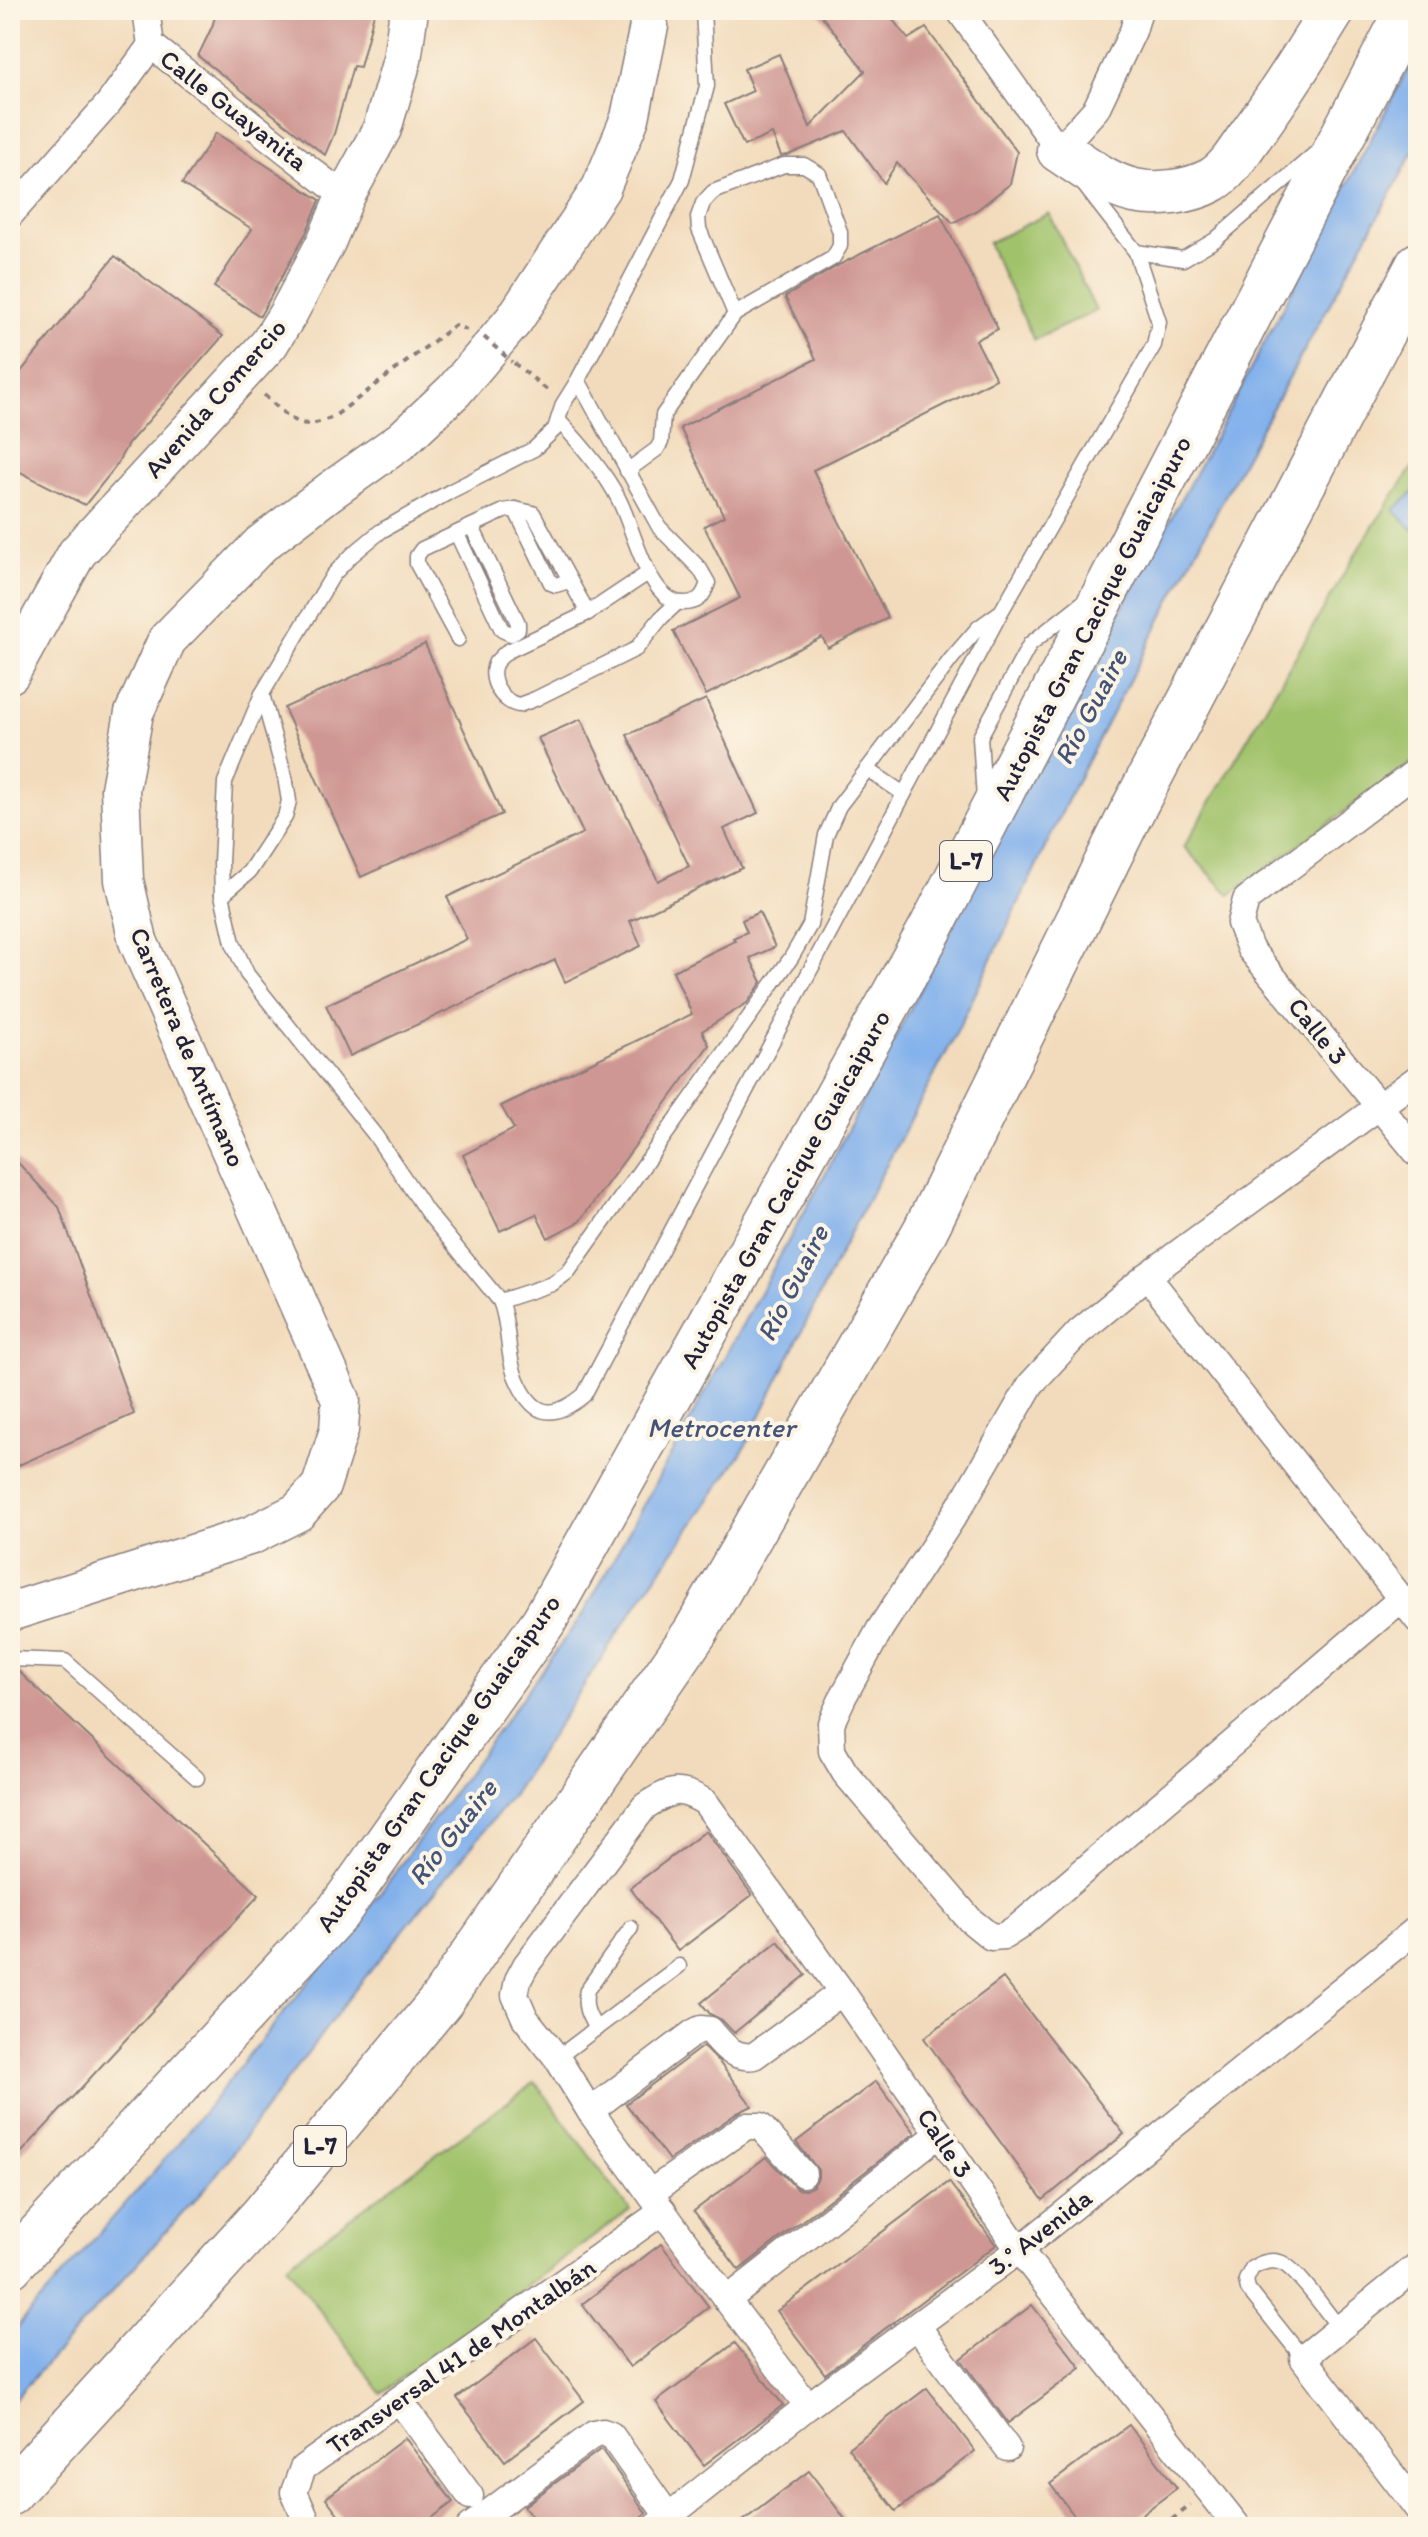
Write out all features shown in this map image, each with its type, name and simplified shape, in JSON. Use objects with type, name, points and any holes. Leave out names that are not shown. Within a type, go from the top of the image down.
[{"type":"highway","points":[[1059,150],[1109,181],[1133,191],[1151,194],[1172,192],[1213,180],[1228,167],[1283,91],[1333,10]]},
{"type":"highway","name":"Autopista Gran Cacique Guaicaipuro","points":[[10,2266],[338,1912],[544,1621],[931,928],[1408,10]]},
{"type":"highway","name":"L-7","points":[[10,2493],[262,2216],[441,2001],[696,1631],[925,1231],[1129,817],[1418,265]]},
{"type":"main road","name":"Avenida Comercio","points":[[10,674],[77,553],[269,344],[289,312],[382,129],[402,60],[409,10]]},
{"type":"main road","name":"Carretera de Antímano","points":[[10,1612],[252,1535],[298,1512],[321,1486],[339,1430],[341,1400],[138,941],[124,880],[120,789],[134,713],[167,640],[193,612],[261,544],[402,440],[454,391],[514,320],[601,188],[630,118],[649,26],[647,10]]},
{"type":"street","name":"Calle Guayanita","points":[[146,10],[151,45],[345,197]]},
{"type":"street","points":[[959,10],[1059,150],[1096,109],[1133,31],[1139,10]]},
{"type":"street","points":[[10,215],[109,103],[151,45]]},
{"type":"street","name":"Calle 3","points":[[1418,770],[1246,900],[1240,923],[1250,949],[1418,1154]]},
{"type":"street","points":[[1401,1599],[1004,1936],[991,1937],[970,1920],[845,1773],[832,1751],[831,1723],[880,1629],[964,1500],[1031,1384],[1079,1332],[1147,1276],[1418,1078]]},
{"type":"street","points":[[1147,1276],[1418,1620]]},
{"type":"street","name":"Calle 3","points":[[557,2058],[525,2018],[515,1995],[518,1980],[645,1806],[667,1793],[687,1792],[705,1802],[842,1992],[1019,2250],[1238,2527]]},
{"type":"street","name":"3.° Avenida","points":[[662,2522],[808,2406],[1019,2250],[1418,1928]]},
{"type":"street","points":[[590,2111],[701,2029],[710,2030],[731,2053],[742,2057],[754,2056],[842,1992]]},
{"type":"street","points":[[557,2058],[590,2111],[808,2406]]},
{"type":"street","name":"Transversal 41 de Montalbán","points":[[307,2523],[294,2492],[303,2468],[400,2401],[656,2202],[746,2126],[760,2126],[803,2174]]},
{"type":"street","points":[[727,2300],[939,2134]]},
{"type":"street","points":[[1418,2265],[1303,2358],[1418,2509]]},
{"type":"street","points":[[917,2326],[1007,2448]]},
{"type":"street","points":[[400,2401],[480,2517],[594,2434],[603,2432],[611,2435],[662,2522]]},
{"type":"lane","points":[[703,10],[707,86],[682,180],[563,404],[555,429],[534,449],[381,531],[333,575],[262,694],[225,782],[222,895],[233,943],[247,974],[375,1135],[427,1212],[500,1301],[507,1316],[514,1374],[531,1404],[541,1410],[554,1413],[568,1408],[584,1395],[1002,610],[1154,345],[1159,322],[1136,252],[1059,150]]},
{"type":"lane","points":[[1136,252],[1183,259],[1215,240],[1350,124]]},
{"type":"lane","points":[[627,471],[657,449],[661,442],[663,415],[735,314],[833,258],[840,246],[840,232],[819,174],[804,165],[784,165],[713,192],[703,203],[698,217],[699,229],[735,314]]},
{"type":"lane","points":[[558,420],[578,441],[618,498],[648,573],[664,594],[677,603],[694,603],[703,597],[708,583],[700,569],[659,527],[578,380]]},
{"type":"lane","points":[[458,639],[417,564],[417,556],[422,549],[515,509],[533,513],[588,613]]},
{"type":"lane","points":[[457,534],[502,630],[511,634],[518,629],[518,623],[472,527]]},
{"type":"lane","points":[[648,573],[588,613],[506,652],[493,671],[496,686],[505,700],[519,705],[535,699],[636,649],[677,603]]},
{"type":"lane","points":[[500,1301],[552,1284],[568,1272],[791,958],[810,925],[826,835],[839,806],[952,658],[978,628],[1002,610]]},
{"type":"lane","points":[[222,895],[249,872],[285,817],[289,801],[262,694]]},
{"type":"lane","points":[[867,769],[904,794]]},
{"type":"lane","points":[[10,1659],[65,1661],[197,1778]]},
{"type":"lane","points":[[596,2029],[585,2009],[587,1990],[631,1928]]},
{"type":"lane","points":[[557,2058],[679,1966]]},
{"type":"lane","points":[[1303,2358],[1248,2289],[1247,2276],[1252,2268],[1268,2261],[1283,2264],[1294,2272],[1340,2329]]},
{"type":"path","points":[[241,375],[293,419],[302,425],[315,425],[336,415],[455,325]]},
{"type":"path","points":[[484,337],[563,404]]},
{"type":"path","points":[[1162,2527],[1209,2491]]},
{"type":"green space","points":[[1049,213],[1096,311],[1034,340],[988,243]]},
{"type":"green space","points":[[1418,459],[1418,758],[1230,895],[1184,847],[1362,543]]},
{"type":"green space","points":[[535,2082],[630,2210],[381,2393],[286,2265]]},
{"type":"water","name":"Metrocenter","points":[[1418,49],[1418,144],[1241,465],[1076,783],[952,1042],[850,1233],[744,1449],[621,1628],[512,1796],[354,1991],[210,2183],[10,2404],[10,2335],[176,2146],[377,1897],[585,1611],[824,1176],[1008,818],[1223,422]]},
{"type":"water","points":[[1418,488],[1418,535],[1394,510]]},
{"type":"building","points":[[217,10],[375,10],[360,67],[353,66],[325,155],[198,56]]},
{"type":"building","points":[[817,10],[885,10],[908,39],[926,28],[1017,152],[1010,184],[977,210],[953,223],[897,163],[884,183],[846,131],[788,155],[781,156],[772,134],[744,146],[724,104],[753,91],[744,69],[779,54],[810,127],[865,71]]},
{"type":"building","points":[[216,133],[320,200],[306,233],[260,316],[214,287],[252,229],[182,184]]},
{"type":"building","points":[[940,214],[998,329],[976,340],[996,379],[813,470],[888,618],[828,648],[822,637],[706,695],[673,631],[740,598],[704,526],[724,516],[680,428],[816,359],[785,297],[841,264]]},
{"type":"building","points":[[115,256],[223,336],[128,444],[114,469],[85,505],[10,467],[10,385]]},
{"type":"building","points":[[425,644],[502,814],[361,877],[284,708]]},
{"type":"building","points":[[706,699],[758,813],[724,829],[742,868],[630,921],[641,946],[565,982],[555,960],[350,1056],[326,1005],[467,939],[447,897],[583,833],[538,738],[581,719],[658,881],[689,866],[627,735]]},
{"type":"building","points":[[759,912],[775,947],[750,958],[762,982],[747,1003],[702,1031],[709,1045],[579,1222],[548,1238],[536,1214],[500,1231],[463,1155],[514,1129],[501,1106],[692,1014],[673,971],[735,941],[733,938],[747,932],[742,920]]},
{"type":"building","points":[[10,1154],[59,1207],[134,1414],[10,1469]]},
{"type":"building","points":[[10,1669],[16,1669],[259,1895],[10,2165]]},
{"type":"building","points":[[706,1831],[752,1895],[678,1951],[630,1888]]},
{"type":"building","points":[[778,1941],[806,1975],[734,2033],[701,2003]]},
{"type":"building","points":[[1003,1978],[1124,2134],[1043,2200],[924,2038]]},
{"type":"building","points":[[703,2046],[752,2106],[669,2160],[626,2104]]},
{"type":"building","points":[[876,2081],[915,2133],[739,2270],[694,2211],[766,2157],[797,2189],[806,2190],[813,2186],[818,2170],[796,2142]]},
{"type":"building","points":[[949,2182],[996,2245],[825,2374],[777,2311]]},
{"type":"building","points":[[661,2244],[709,2307],[630,2367],[582,2304]]},
{"type":"building","points":[[1032,2305],[1081,2368],[1008,2423],[961,2359]]},
{"type":"building","points":[[536,2338],[584,2401],[505,2461],[457,2398]]},
{"type":"building","points":[[735,2343],[783,2405],[704,2465],[656,2402]]},
{"type":"building","points":[[927,2388],[975,2451],[896,2511],[848,2448]]},
{"type":"building","points":[[1129,2425],[1177,2488],[1125,2527],[1083,2527],[1050,2484]]},
{"type":"building","points":[[405,2438],[453,2502],[420,2527],[348,2527],[326,2498]]},
{"type":"building","points":[[601,2449],[646,2513],[628,2527],[540,2527],[524,2506]]},
{"type":"building","points":[[809,2471],[851,2527],[735,2527]]},
{"type":"water label","name":"Río Guaire","points":[[1090,707]]},
{"type":"water label","name":"Río Guaire","points":[[792,1283]]},
{"type":"water label","name":"Río Guaire","points":[[452,1832]]}]
